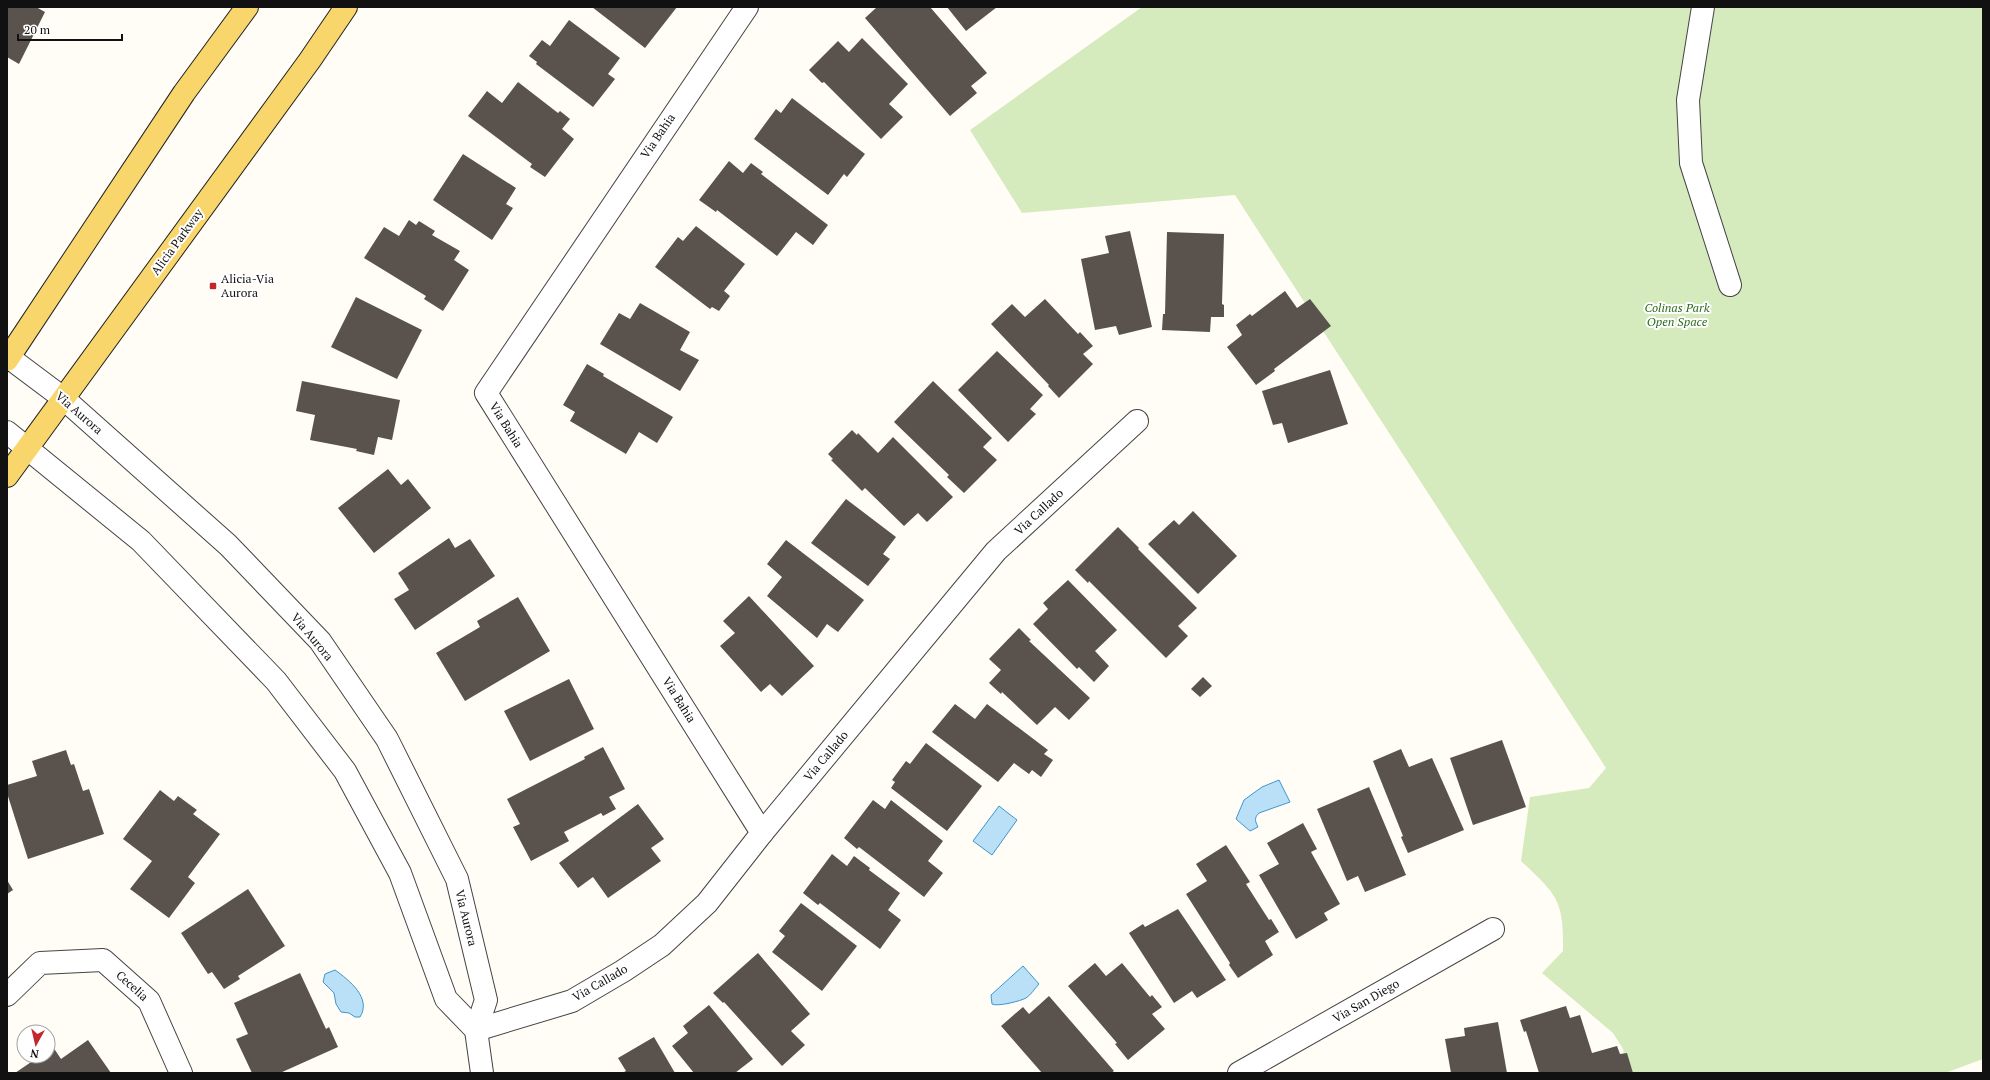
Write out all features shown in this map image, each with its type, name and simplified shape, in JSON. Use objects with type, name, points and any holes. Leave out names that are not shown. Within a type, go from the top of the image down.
[{"type":"main road","points":[[8,358],[184,93],[247,7]]},
{"type":"main road","name":"Alicia Parkway","points":[[7,476],[28,450],[63,398],[310,60],[346,7]]},
{"type":"street","name":"Via Bahia","points":[[747,7],[486,393],[762,833]]},
{"type":"street","points":[[1703,7],[1688,100],[1691,163],[1730,285]]},
{"type":"street","name":"Via Aurora","points":[[8,358],[63,398],[228,545],[320,641],[387,739],[457,879],[486,1000],[476,1030],[482,1073]]},
{"type":"street","name":"Via Callado","points":[[476,1030],[572,1001],[624,971],[662,945],[707,903],[762,833],[996,551],[1137,421]]},
{"type":"street","points":[[7,432],[141,540],[276,682],[345,771],[400,873],[446,999],[476,1030]]},
{"type":"street","name":"Via San Diego","points":[[1239,1073],[1493,928]]},
{"type":"street","name":"Cecelia","points":[[7,995],[40,962],[103,960],[149,1001],[181,1073]]},
{"type":"green space","name":"Colinas Park Open Space","points":[[1142,7],[1983,7],[1983,1059],[1945,1073],[1627,1073],[1623,1049],[1613,1033],[1542,973],[1563,951],[1563,934],[1560,909],[1556,900],[1543,882],[1521,861],[1530,797],[1589,788],[1606,768],[1235,195],[1022,213],[970,130]]},
{"type":"water","points":[[1279,780],[1290,802],[1259,813],[1256,816],[1256,823],[1258,827],[1250,831],[1236,819],[1244,800],[1262,787]]},
{"type":"water","points":[[999,806],[1017,820],[992,855],[973,841]]},
{"type":"water","points":[[1023,966],[1039,984],[1026,998],[1004,1004],[992,1004],[991,995]]},
{"type":"water","points":[[335,970],[352,984],[361,996],[363,1010],[360,1017],[355,1017],[349,1013],[341,1012],[336,1004],[334,993],[323,982],[325,974]]},
{"type":"building","points":[[7,7],[36,7],[45,12],[19,64],[7,57]]},
{"type":"building","points":[[592,7],[677,7],[645,48]]},
{"type":"building","points":[[877,7],[930,7],[987,73],[971,86],[977,93],[950,116],[865,18]]},
{"type":"building","points":[[947,7],[997,7],[966,31]]},
{"type":"building","points":[[569,20],[620,58],[608,74],[615,79],[593,107],[536,64],[537,62],[529,56],[542,40],[550,46]]},
{"type":"building","points":[[862,38],[908,84],[889,104],[903,117],[881,139],[824,82],[822,83],[809,70],[838,41],[849,52]]},
{"type":"building","points":[[518,82],[558,113],[560,111],[570,119],[562,129],[574,139],[545,177],[530,167],[532,164],[468,116],[487,91],[502,103]]},
{"type":"building","points":[[792,98],[865,154],[847,177],[844,174],[828,195],[754,139],[776,109],[781,113]]},
{"type":"building","points":[[463,154],[516,188],[506,204],[513,208],[492,240],[433,200]]},
{"type":"building","points":[[729,161],[743,173],[751,163],[763,172],[761,174],[828,225],[813,245],[796,232],[777,256],[717,210],[716,212],[699,200]]},
{"type":"building","points":[[409,220],[416,225],[419,221],[435,231],[432,235],[460,251],[454,260],[469,270],[443,311],[424,299],[426,296],[364,258],[384,227],[399,236]]},
{"type":"building","points":[[696,226],[745,264],[724,291],[730,296],[719,311],[712,307],[710,309],[655,267],[678,237],[683,241]]},
{"type":"building","points":[[1130,231],[1152,327],[1119,335],[1116,326],[1095,330],[1081,259],[1109,253],[1105,236]]},
{"type":"building","points":[[1167,232],[1224,234],[1222,304],[1224,305],[1224,317],[1211,317],[1210,332],[1162,330],[1163,314],[1165,314]]},
{"type":"building","points":[[1285,291],[1297,308],[1310,299],[1331,326],[1274,369],[1275,371],[1256,385],[1227,347],[1242,335],[1236,325],[1250,314],[1252,316]]},
{"type":"building","points":[[356,297],[422,330],[397,379],[331,347]]},
{"type":"building","points":[[1045,299],[1078,334],[1080,332],[1093,346],[1083,354],[1093,364],[1059,398],[1048,386],[1049,385],[991,324],[1012,304],[1025,317]]},
{"type":"building","points":[[640,303],[690,332],[680,350],[699,360],[680,391],[600,344],[619,313],[630,319]]},
{"type":"building","points":[[997,351],[1043,395],[1030,409],[1036,414],[1008,442],[958,390]]},
{"type":"building","points":[[587,364],[604,374],[603,376],[673,417],[657,443],[639,432],[626,454],[570,421],[575,412],[563,405]]},
{"type":"building","points":[[1330,370],[1348,424],[1288,443],[1282,423],[1273,425],[1262,391]]},
{"type":"building","points":[[302,381],[400,400],[392,440],[378,437],[374,455],[356,451],[357,449],[310,440],[315,415],[296,411]]},
{"type":"building","points":[[933,381],[992,438],[983,447],[997,460],[964,493],[947,477],[949,475],[894,422]]},
{"type":"building","points":[[852,430],[857,435],[858,433],[878,453],[893,437],[953,497],[927,522],[918,513],[904,526],[865,488],[862,491],[831,460],[833,459],[828,454]]},
{"type":"building","points":[[388,469],[401,485],[408,479],[431,508],[374,553],[338,508]]},
{"type":"building","points":[[846,499],[896,537],[883,554],[890,559],[868,586],[811,543]]},
{"type":"building","points":[[1193,511],[1237,556],[1198,594],[1148,544],[1174,520],[1179,525]]},
{"type":"building","points":[[1118,527],[1197,608],[1178,626],[1188,636],[1166,658],[1089,581],[1088,583],[1075,570]]},
{"type":"building","points":[[449,538],[455,548],[470,539],[495,576],[415,630],[394,599],[409,590],[398,573]]},
{"type":"building","points":[[786,540],[864,600],[838,632],[827,624],[817,638],[767,596],[782,577],[767,564]]},
{"type":"building","points":[[1068,580],[1117,630],[1095,651],[1109,666],[1094,682],[1079,667],[1077,669],[1033,624],[1048,609],[1043,603]]},
{"type":"building","points":[[749,596],[814,666],[782,696],[770,684],[761,692],[720,646],[735,633],[723,621]]},
{"type":"building","points":[[518,597],[550,651],[465,701],[436,653],[480,627],[477,621]]},
{"type":"building","points":[[1019,628],[1031,640],[1029,641],[1090,698],[1069,720],[1055,707],[1037,725],[1002,692],[1001,694],[989,683],[1001,670],[989,659]]},
{"type":"building","points":[[1203,677],[1212,686],[1200,697],[1191,689]]},
{"type":"building","points":[[569,679],[594,729],[530,761],[504,711]]},
{"type":"building","points":[[955,704],[975,719],[987,704],[1048,750],[1044,754],[1053,760],[1041,777],[1032,770],[1029,774],[1014,763],[998,782],[932,732]]},
{"type":"building","points":[[1502,740],[1526,807],[1473,825],[1450,758]]},
{"type":"building","points":[[926,743],[982,786],[947,831],[891,788],[895,782],[892,780],[906,761],[910,764]]},
{"type":"building","points":[[603,747],[625,789],[609,797],[616,809],[603,816],[601,813],[564,832],[569,841],[531,861],[513,827],[520,824],[507,799],[585,759],[584,757]]},
{"type":"building","points":[[1401,749],[1409,767],[1432,758],[1464,830],[1408,853],[1401,837],[1403,836],[1373,761]]},
{"type":"building","points":[[66,750],[71,765],[74,764],[83,791],[89,789],[104,834],[28,859],[7,793],[7,785],[37,776],[32,761]]},
{"type":"building","points":[[1369,787],[1406,875],[1365,892],[1358,876],[1347,881],[1317,809]]},
{"type":"building","points":[[160,790],[174,801],[178,796],[197,810],[193,814],[220,834],[188,877],[195,883],[169,918],[130,889],[152,861],[123,839]]},
{"type":"building","points":[[873,800],[885,809],[891,800],[943,841],[928,861],[943,873],[924,897],[859,847],[857,849],[844,838]]},
{"type":"building","points":[[638,804],[664,839],[651,848],[661,861],[608,898],[593,877],[578,888],[559,863]]},
{"type":"building","points":[[1303,823],[1317,849],[1311,852],[1340,904],[1324,913],[1328,920],[1296,939],[1259,875],[1279,864],[1267,843]]},
{"type":"building","points":[[1226,845],[1250,882],[1246,884],[1269,920],[1271,919],[1279,932],[1265,941],[1273,955],[1238,978],[1186,894],[1207,881],[1196,864]]},
{"type":"building","points":[[832,854],[847,866],[854,856],[870,868],[869,870],[900,893],[888,910],[901,920],[880,949],[820,903],[818,905],[803,893]]},
{"type":"building","points":[[7,880],[13,890],[7,894]]},
{"type":"building","points":[[248,889],[285,946],[238,976],[240,979],[224,989],[212,972],[208,974],[181,933]]},
{"type":"building","points":[[801,903],[857,946],[822,991],[772,952],[785,936],[779,931]]},
{"type":"building","points":[[1178,909],[1226,980],[1197,998],[1192,991],[1174,1003],[1129,933],[1143,924],[1145,927]]},
{"type":"building","points":[[758,953],[810,1014],[791,1031],[805,1045],[782,1066],[724,1002],[723,1003],[713,993]]},
{"type":"building","points":[[1095,963],[1106,976],[1122,963],[1150,997],[1152,995],[1162,1007],[1152,1014],[1165,1029],[1128,1060],[1115,1044],[1117,1043],[1068,986]]},
{"type":"building","points":[[300,973],[326,1029],[329,1027],[338,1047],[280,1073],[252,1073],[236,1039],[248,1034],[234,1003]]},
{"type":"building","points":[[1049,996],[1114,1071],[1111,1073],[1042,1073],[1001,1026],[1023,1007],[1029,1014]]},
{"type":"building","points":[[709,1005],[753,1059],[735,1073],[694,1073],[672,1046],[688,1033],[683,1026]]},
{"type":"building","points":[[1566,1006],[1570,1018],[1580,1015],[1592,1053],[1617,1046],[1620,1054],[1627,1053],[1633,1073],[1539,1073],[1526,1031],[1524,1032],[1520,1020]]},
{"type":"building","points":[[1498,1022],[1507,1073],[1451,1073],[1445,1039],[1465,1036],[1464,1028]]},
{"type":"building","points":[[654,1037],[675,1073],[622,1073],[626,1071],[618,1058]]},
{"type":"building","points":[[88,1040],[111,1073],[15,1073],[28,1064],[56,1064],[56,1052],[61,1059]]},
{"type":"place","name":"Alicia-Via Aurora","points":[[213,286]]}]
